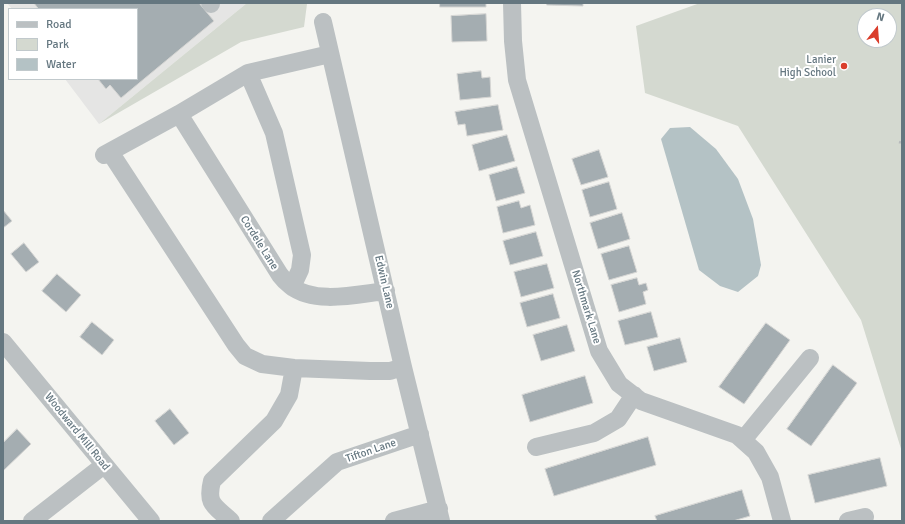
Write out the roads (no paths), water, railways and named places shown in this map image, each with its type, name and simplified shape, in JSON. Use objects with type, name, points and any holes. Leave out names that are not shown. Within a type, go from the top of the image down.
[{"type":"street","name":"Northmark Lane","points":[[512,3],[513,41],[517,80],[599,351],[619,384],[641,401],[737,434],[756,452],[770,478],[782,521]]},
{"type":"street","name":"Edwin Lane","points":[[323,22],[440,515],[394,521]]},
{"type":"street","points":[[330,54],[248,73],[179,114],[107,153],[236,345],[245,356],[262,364],[294,368],[370,372],[390,371],[404,367]]},
{"type":"street","points":[[248,73],[274,133],[302,255],[300,270],[292,287]]},
{"type":"street","name":"Cordele Lane","points":[[179,114],[280,275],[292,287],[304,293],[325,298],[386,291]]},
{"type":"street","name":"Woodward Mill Road","points":[[3,342],[151,521]]},
{"type":"street","points":[[743,440],[810,358]]},
{"type":"street","points":[[231,521],[211,503],[209,494],[212,482],[274,421],[289,395],[294,368]]},
{"type":"street","points":[[536,447],[594,433],[618,419],[634,395]]},
{"type":"street","name":"Tifton Lane","points":[[271,521],[336,462],[420,434]]},
{"type":"street","points":[[32,521],[104,465]]},
{"type":"water","points":[[690,127],[716,149],[738,179],[753,219],[761,265],[758,276],[738,292],[720,286],[699,270],[661,139],[670,128]]},
{"type":"place","name":"Lanier High School","points":[[844,66]]}]
